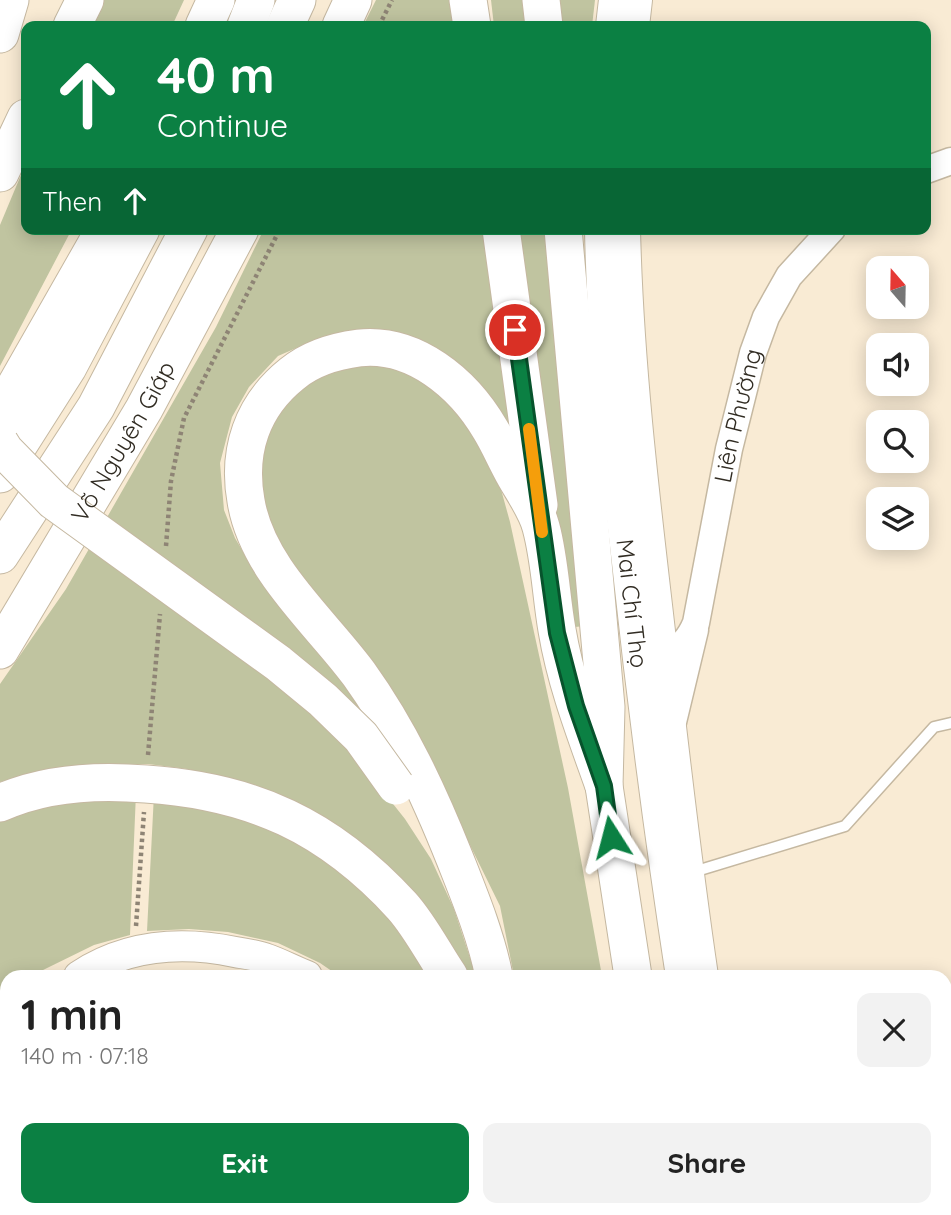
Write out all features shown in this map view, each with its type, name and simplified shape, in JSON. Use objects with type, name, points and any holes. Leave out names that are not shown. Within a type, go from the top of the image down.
[{"type":"highway","points":[[0,34],[10,0]]},
{"type":"highway","points":[[74,21],[85,0]]},
{"type":"highway","points":[[206,21],[216,0]]},
{"type":"highway","points":[[248,21],[256,0]]},
{"type":"highway","points":[[287,21],[297,0]]},
{"type":"highway","points":[[344,21],[354,0]]},
{"type":"highway","points":[[468,0],[470,21]]},
{"type":"highway","points":[[541,0],[543,21]]},
{"type":"highway","points":[[0,173],[21,129]]},
{"type":"highway","points":[[0,413],[103,235]]},
{"type":"highway","points":[[6,455],[68,367],[138,235]]},
{"type":"highway","name":"Võ Nguyên Giáp","points":[[9,540],[96,407],[186,235]]},
{"type":"highway","name":"Võ Nguyên Giáp","points":[[0,650],[144,409],[237,235]]},
{"type":"highway","name":"Mai Chí Thọ","points":[[502,235],[557,633],[576,706],[604,786]]},
{"type":"highway","name":"Mai Chí Thọ","points":[[565,235],[606,707],[604,786],[632,970]]},
{"type":"highway","points":[[492,970],[468,892],[428,792],[400,737],[359,673],[290,590],[256,536],[246,502],[242,463],[250,427],[269,396],[293,372],[318,358],[344,350],[377,346],[411,354],[441,373],[463,394],[489,426],[541,524]]},
{"type":"highway","points":[[6,455],[5,451],[54,501],[278,663],[323,700],[361,737],[468,892]]},
{"type":"highway","points":[[0,803],[15,796],[113,781],[187,787],[244,799],[296,821],[355,860],[403,907],[445,970]]},
{"type":"main road","points":[[612,21],[614,0]]},
{"type":"main road","points":[[635,21],[637,0]]},
{"type":"main road","name":"Mai Chí Thọ","points":[[600,235],[607,383],[650,656],[671,730],[687,873],[702,970]]},
{"type":"main road","name":"Mai Chí Thọ","points":[[625,235],[626,295],[650,656],[680,970]]},
{"type":"main road","points":[[88,970],[127,953],[166,946],[216,948],[265,958],[293,970]]},
{"type":"street","points":[[931,168],[951,161]]},
{"type":"street","name":"Liên Phường","points":[[671,730],[696,623],[729,449],[753,353],[766,317],[789,276],[827,235]]},
{"type":"street","name":"Liên Phường","points":[[650,656],[674,651],[690,638],[696,623]]},
{"type":"lane","points":[[687,873],[845,826],[934,727],[951,723]]},
{"type":"path","points":[[382,21],[392,0]]},
{"type":"path","points":[[166,548],[171,481],[184,418],[277,235]]},
{"type":"path","points":[[148,763],[161,601]]},
{"type":"path","points":[[135,933],[145,805]]},
{"type":"green space","points":[[103,0],[184,0],[174,21],[93,21]]},
{"type":"green space","points":[[376,0],[449,0],[452,21],[366,21]]},
{"type":"green space","points":[[491,0],[522,0],[524,21],[493,21]]},
{"type":"green space","points":[[557,0],[595,0],[593,21],[559,21]]},
{"type":"green space","points":[[21,175],[21,235],[69,235],[0,366],[0,225]]},
{"type":"green space","points":[[261,235],[484,235],[513,434],[482,398],[317,339],[278,356],[249,387],[232,417],[220,463],[224,510],[235,538],[249,562],[344,668],[369,703],[378,785],[405,819],[431,859],[454,909],[474,970],[456,970],[242,782],[187,769],[148,764],[97,764],[42,770],[0,782],[0,684],[66,589],[216,327]]},
{"type":"green space","points":[[518,235],[545,235],[585,626],[575,627],[530,348]]},
{"type":"green space","points":[[391,363],[445,394],[494,464],[510,522],[568,788],[601,970],[513,970],[500,906],[434,772],[277,555],[251,481],[276,401],[335,365]]},
{"type":"green space","points":[[136,793],[130,935],[94,945],[43,970],[0,970],[0,814],[17,807]]},
{"type":"green space","points":[[154,794],[265,819],[367,888],[428,970],[330,970],[278,943],[228,932],[189,929],[147,931]]},
{"type":"slow traffic","points":[[529,429],[542,532]]},
{"type":"route","points":[[515,330],[557,633],[576,706],[604,786],[611,837]]}]
